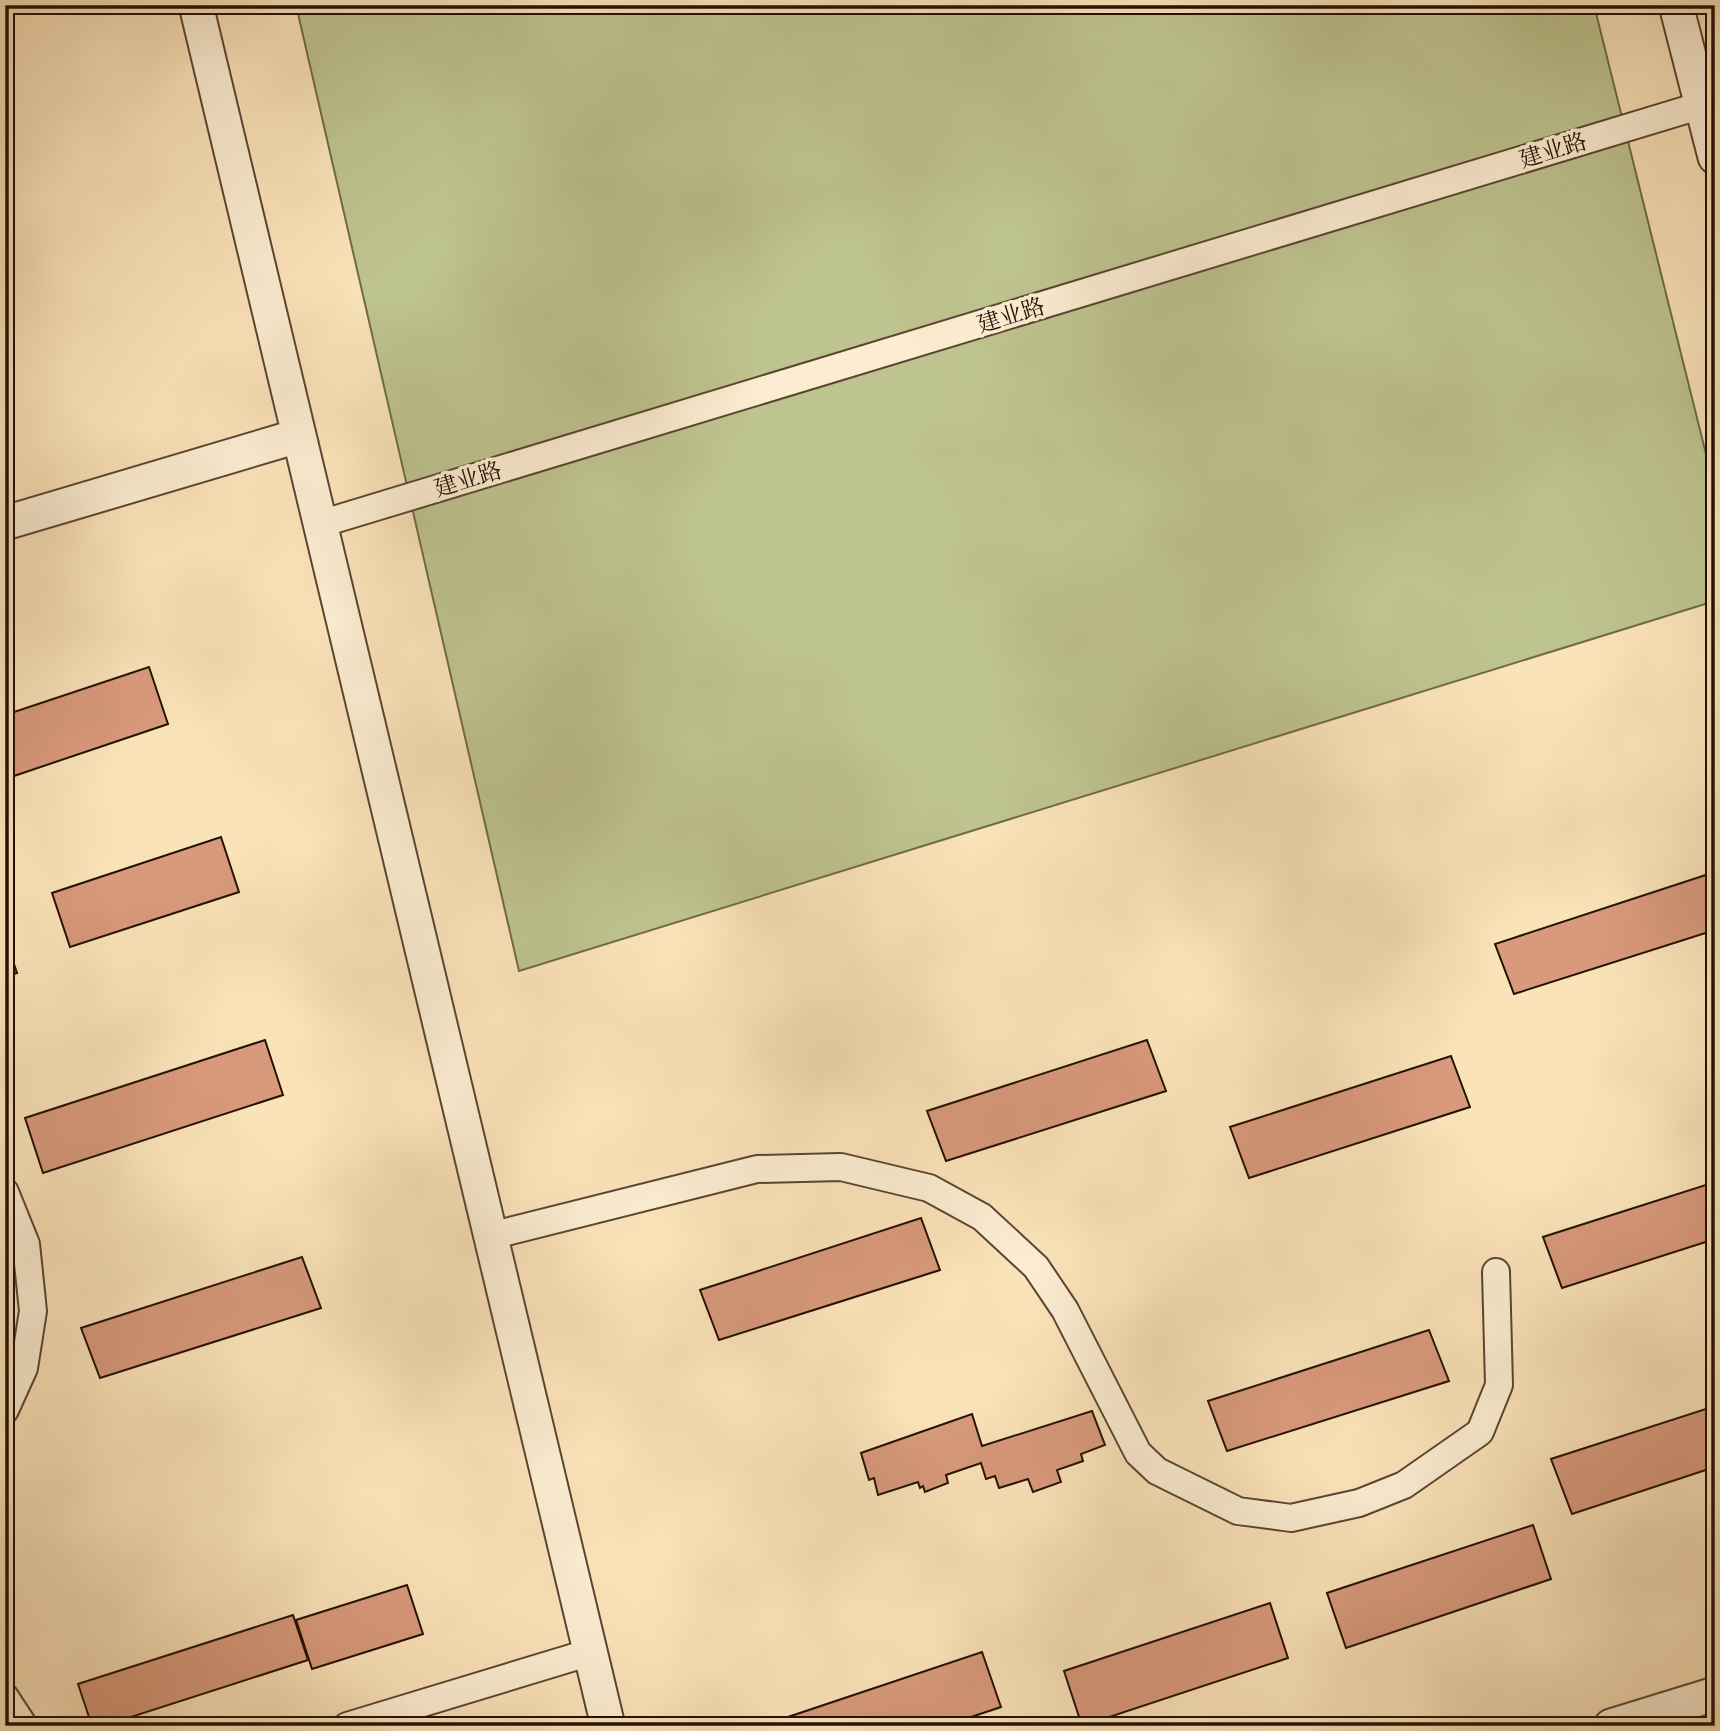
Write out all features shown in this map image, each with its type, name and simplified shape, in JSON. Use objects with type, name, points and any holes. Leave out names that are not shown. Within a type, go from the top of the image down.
[{"type":"street","points":[[196,5],[608,1726]]},
{"type":"street","points":[[1676,5],[1715,157]]},
{"type":"street","name":"建业路","points":[[320,524],[1702,105]]},
{"type":"street","points":[[5,523],[299,436]]},
{"type":"street","points":[[491,1236],[757,1169],[841,1167],[929,1188],[982,1217],[1036,1267],[1065,1310],[1138,1452],[1157,1471],[1238,1511],[1291,1518],[1359,1503],[1404,1485],[1480,1432],[1499,1385],[1496,1272]]},
{"type":"street","points":[[5,1192],[26,1244],[33,1311],[24,1368],[5,1410]]},
{"type":"street","points":[[347,1726],[591,1652]]},
{"type":"street","points":[[1611,1726],[1715,1694]]},
{"type":"street","points":[[5,1697],[24,1726]]},
{"type":"green space","points":[[296,5],[1594,5],[1715,490],[1715,601],[519,971]]},
{"type":"building","points":[[149,667],[168,724],[5,779],[5,715]]},
{"type":"building","points":[[221,837],[239,892],[70,947],[52,893]]},
{"type":"building","points":[[1715,872],[1715,930],[1514,994],[1495,944]]},
{"type":"building","points":[[5,937],[17,973],[5,976]]},
{"type":"building","points":[[265,1040],[283,1095],[43,1173],[25,1118]]},
{"type":"building","points":[[1147,1040],[1166,1091],[946,1161],[927,1111]]},
{"type":"building","points":[[1451,1056],[1470,1107],[1249,1178],[1230,1127]]},
{"type":"building","points":[[1715,1182],[1715,1239],[1562,1288],[1543,1237]]},
{"type":"building","points":[[921,1218],[940,1270],[719,1340],[700,1290]]},
{"type":"building","points":[[302,1257],[321,1308],[100,1378],[81,1328]]},
{"type":"building","points":[[1429,1330],[1449,1381],[1227,1451],[1208,1401]]},
{"type":"building","points":[[1715,1406],[1715,1467],[1572,1514],[1551,1459]]},
{"type":"building","points":[[1092,1411],[1105,1445],[1081,1454],[1083,1461],[1057,1470],[1061,1482],[1033,1492],[1028,1479],[999,1488],[995,1476],[986,1479],[981,1463],[946,1475],[948,1483],[925,1492],[918,1482],[878,1495],[874,1478],[869,1480],[861,1453],[972,1414],[982,1446]]},
{"type":"building","points":[[1533,1525],[1551,1579],[1346,1648],[1327,1593]]},
{"type":"building","points":[[407,1585],[423,1634],[312,1669],[296,1620]]},
{"type":"building","points":[[1270,1603],[1288,1658],[1082,1726],[1064,1671]]},
{"type":"building","points":[[293,1615],[308,1660],[103,1726],[92,1726],[78,1684]]},
{"type":"building","points":[[982,1652],[1001,1707],[944,1726],[791,1726],[788,1717]]}]
